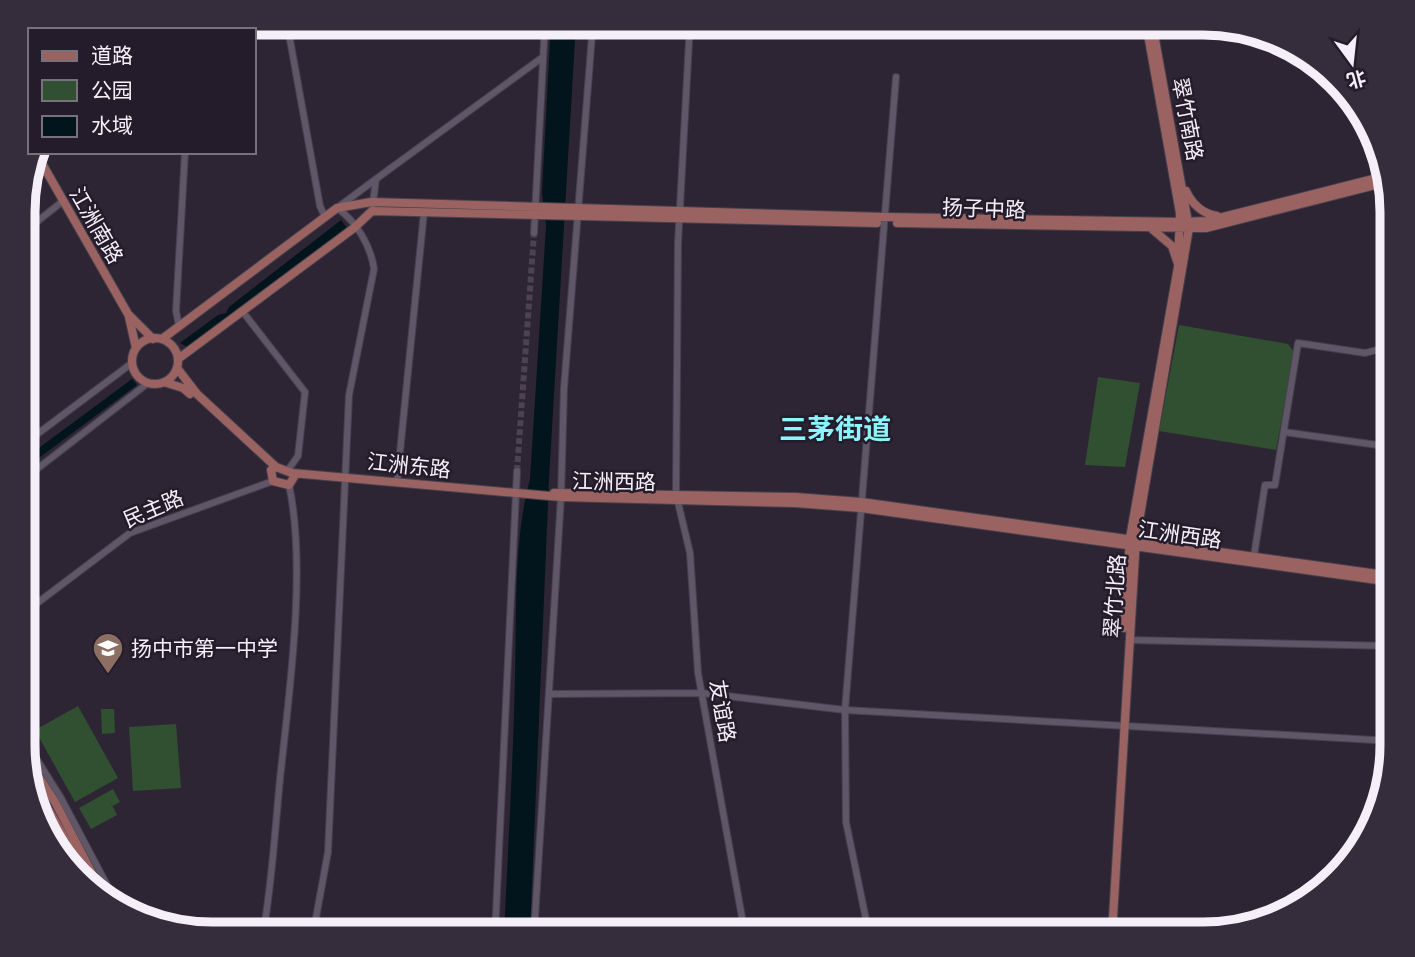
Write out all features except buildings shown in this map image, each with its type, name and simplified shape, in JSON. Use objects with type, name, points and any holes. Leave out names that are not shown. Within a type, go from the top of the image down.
[{"type":"main road","name":"翠竹南路","points":[[1148,35],[1185,225]]},
{"type":"main road","name":"翠竹南路","points":[[1154,35],[1183,185],[1185,225]]},
{"type":"main road","name":"江洲南路","points":[[42,163],[128,314]]},
{"type":"main road","name":"扬子中路","points":[[886,220],[1152,229],[1224,217],[1376,178]]},
{"type":"main road","name":"扬子中路","points":[[537,211],[1185,225],[1206,228],[1377,184]]},
{"type":"main road","points":[[1183,185],[1189,197],[1208,215],[1224,217]]},
{"type":"main road","points":[[136,348],[179,326],[337,208],[371,206],[537,211]]},
{"type":"main road","points":[[371,206],[424,212],[537,211]]},
{"type":"main road","points":[[164,382],[178,364],[354,228],[371,206]]},
{"type":"main road","name":"翠竹北路","points":[[1111,922],[1133,542],[1185,225]]},
{"type":"main road","name":"翠竹北路","points":[[1122,728],[1133,542],[1185,225]]},
{"type":"main road","points":[[1152,229],[1172,246],[1178,267]]},
{"type":"main road","points":[[128,314],[158,339],[173,346],[178,364],[197,394],[274,468]]},
{"type":"main road","points":[[128,314],[136,348],[132,363],[139,377],[148,383],[164,382],[183,388],[274,468]]},
{"type":"main road","points":[[274,468],[273,481],[289,485],[293,477],[290,471]]},
{"type":"main road","name":"江洲东路","points":[[274,468],[397,482],[551,494]]},
{"type":"main road","name":"江洲西路","points":[[551,494],[861,505],[1133,542],[1380,580]]},
{"type":"main road","name":"江洲西路","points":[[1133,542],[1380,574]]},
{"type":"main road","points":[[37,775],[55,802],[93,876]]},
{"type":"street","points":[[289,35],[320,206],[325,217]]},
{"type":"street","points":[[534,233],[544,35]]},
{"type":"street","points":[[535,922],[561,495],[564,388],[592,35]]},
{"type":"street","name":"友谊路","points":[[689,35],[680,216],[676,497],[690,553],[702,693],[743,922]]},
{"type":"street","points":[[315,922],[328,852],[339,659],[343,476],[349,395],[374,269],[372,251],[354,228],[350,218],[337,208],[543,57]]},
{"type":"street","points":[[867,922],[846,821],[845,710],[896,77]]},
{"type":"street","points":[[179,326],[176,311],[186,154]]},
{"type":"street","points":[[371,206],[376,179]]},
{"type":"street","points":[[35,223],[63,201]]},
{"type":"street","points":[[397,482],[415,274],[424,212]]},
{"type":"street","points":[[243,312],[305,392],[298,456],[290,471]]},
{"type":"street","points":[[1254,556],[1265,485],[1275,485],[1298,343],[1365,352],[1380,349]]},
{"type":"street","points":[[35,436],[132,363]]},
{"type":"street","points":[[35,470],[148,383]]},
{"type":"street","points":[[1284,432],[1380,445]]},
{"type":"street","points":[[496,922],[519,492],[517,471]]},
{"type":"street","name":"民主路","points":[[35,605],[130,533],[273,481]]},
{"type":"street","points":[[264,922],[289,701],[295,594],[293,505],[289,485]]},
{"type":"street","points":[[1129,640],[1380,646]]},
{"type":"street","points":[[550,694],[702,693],[845,710],[1122,728],[1380,740]]},
{"type":"street","points":[[35,757],[61,798],[109,888]]},
{"type":"green space","points":[[1179,325],[1288,344],[1294,352],[1276,450],[1159,431]]},
{"type":"green space","points":[[1098,377],[1140,383],[1125,467],[1085,465]]},
{"type":"green space","points":[[78,706],[118,778],[75,802],[35,730]]},
{"type":"green space","points":[[101,709],[114,709],[115,733],[102,734]]},
{"type":"green space","points":[[176,724],[181,788],[133,791],[129,727]]},
{"type":"green space","points":[[113,789],[120,802],[113,806],[110,801],[117,815],[91,829],[79,808]]},
{"type":"water","points":[[550,35],[575,35],[549,479],[531,922],[505,922],[517,578],[521,528],[530,479],[546,226],[542,192]]},
{"type":"water","points":[[341,220],[347,228],[189,348],[180,343],[218,315],[226,313],[229,307]]},
{"type":"water","points":[[132,379],[137,385],[35,461],[35,451]]},
{"type":"tunnel","points":[[517,471],[534,233]]},
{"type":"place","name":"扬中市第一中学","points":[[108,675]]},
{"type":"district","name":"三茅街道","points":[[835,428]]}]
